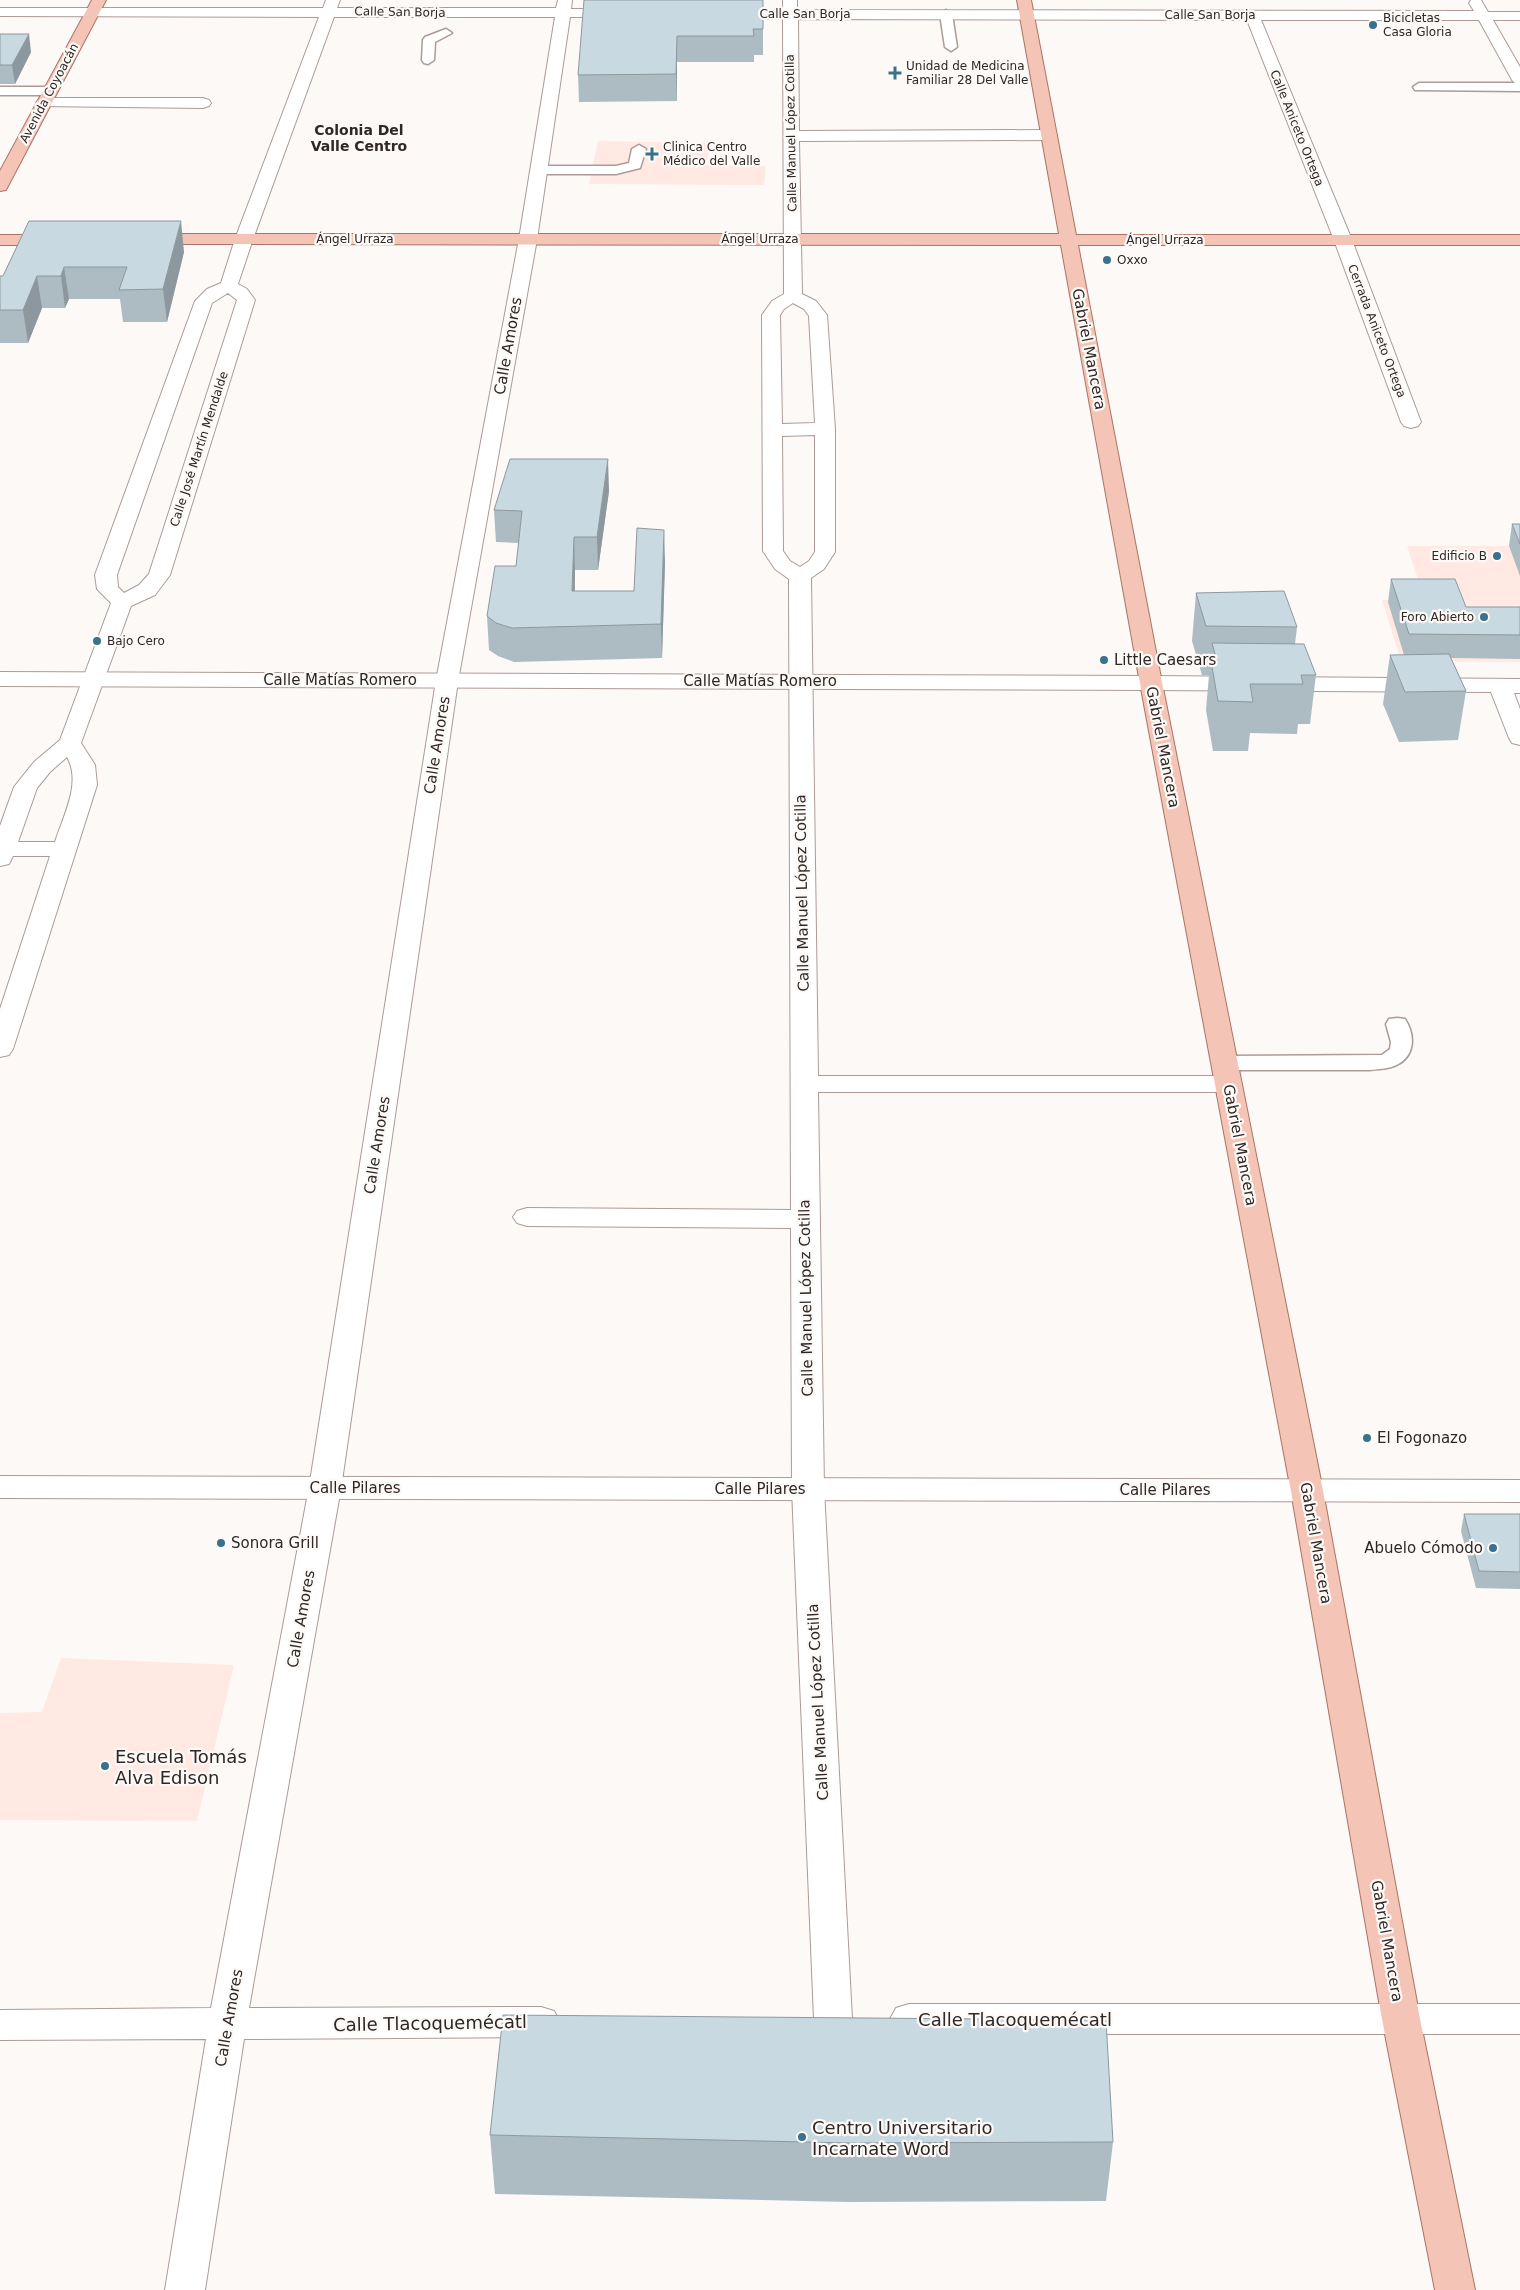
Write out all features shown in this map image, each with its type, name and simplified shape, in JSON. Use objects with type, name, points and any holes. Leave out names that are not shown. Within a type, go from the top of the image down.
[{"type":"main road","name":"Avenida Coyoacán","points":[[0,186],[96,6]]},
{"type":"main road","name":"Gabriel Mancera","points":[[1025,7],[1151,684],[1307,1491],[1401,2019],[1455,2290]]},
{"type":"main road","name":"Ángel Urraza","points":[[128,239],[1520,240]]},
{"type":"main road","points":[[0,240],[80,240]]},
{"type":"street","points":[[1474,0],[1520,80]]},
{"type":"street","name":"Calle San Borja","points":[[0,12],[96,6],[332,6],[448,23],[564,6],[632,13]]},
{"type":"street","points":[[65,849],[2,854],[26,787],[42,767],[70,743],[122,602],[108,589],[106,575],[204,301],[213,293],[229,286],[244,239],[332,6]]},
{"type":"street","name":"Calle Amores","points":[[185,2290],[227,2025],[325,1488],[447,680],[528,239],[564,6]]},
{"type":"street","name":"Calle San Borja","points":[[711,14],[790,7],[946,14],[1025,7],[1252,16],[1520,16]]},
{"type":"street","name":"Calle Manuel López Cotilla","points":[[790,7],[792,296]]},
{"type":"street","name":"Calle Aniceto Ortega","points":[[1252,16],[1343,240]]},
{"type":"street","points":[[47,97],[204,103]]},
{"type":"street","points":[[791,136],[1049,135]]},
{"type":"street","name":"Cerrada Aniceto Ortega","points":[[1343,240],[1411,422]]},
{"type":"street","name":"Calle José Martín Mendalde","points":[[122,602],[147,590],[159,575],[246,300],[241,293],[229,286]]},
{"type":"street","points":[[792,296],[810,305],[818,315],[826,429],[825,552],[817,565],[800,576],[782,565],[773,551],[771,315],[778,305],[792,296]]},
{"type":"street","points":[[772,430],[826,429]]},
{"type":"street","name":"Calle Manuel López Cotilla","points":[[800,576],[799,681],[808,1489],[843,2019]]},
{"type":"street","name":"Calle Matías Romero","points":[[0,679],[799,681],[1510,686]]},
{"type":"street","points":[[1510,686],[1520,738]]},
{"type":"street","points":[[2,1039],[85,784],[83,765],[70,743]]},
{"type":"street","points":[[804,1084],[1226,1073]]},
{"type":"street","points":[[527,1217],[805,1219]]},
{"type":"street","name":"Calle Pilares","points":[[0,1487],[1520,1491]]},
{"type":"street","name":"Calle Tlacoquemécatl","points":[[843,2019],[1520,2019]]},
{"type":"street","name":"Calle Tlacoquemécatl","points":[[0,2025],[575,2022]]},
{"type":"lane","points":[[946,14],[951,47]]},
{"type":"lane","points":[[428,60],[429,40],[448,23]]},
{"type":"lane","points":[[1419,88],[1520,87]]},
{"type":"lane","points":[[0,91],[47,97]]},
{"type":"lane","points":[[538,170],[616,170],[636,164],[639,149]]},
{"type":"lane","points":[[1226,1073],[1370,1063],[1388,1060],[1400,1052],[1402,1042],[1397,1024]]},
{"type":"shaded area","name":"Clinica Centro Médico del Valle","points":[[598,141],[710,143],[707,165],[766,166],[764,185],[589,184]]},
{"type":"shaded area","points":[[1407,546],[1520,546],[1520,662],[1401,661],[1382,600],[1425,600]]},
{"type":"shaded area","name":"Escuela Tomás Alva Edison","points":[[61,1658],[234,1665],[197,1821],[0,1820],[0,1713],[42,1712]]},
{"type":"building","points":[[584,0],[763,0],[763,29],[753,29],[754,36],[677,36],[676,74],[578,75]]},
{"type":"building","points":[[0,34],[29,34],[12,65],[0,65]]},
{"type":"building","points":[[29,221],[181,221],[163,289],[119,290],[127,267],[64,267],[61,276],[37,276],[23,310],[0,310],[0,276],[3,276]]},
{"type":"building","points":[[510,459],[608,459],[597,537],[574,537],[572,591],[634,591],[637,528],[664,530],[661,624],[512,628],[496,623],[487,616],[495,566],[516,566],[522,511],[494,510]]},
{"type":"building","points":[[1512,524],[1520,524],[1520,544]]},
{"type":"building","points":[[1391,579],[1455,579],[1466,607],[1520,607],[1520,635],[1409,634]]},
{"type":"building","points":[[1284,591],[1297,627],[1206,626],[1196,593]]},
{"type":"building","points":[[1212,643],[1304,644],[1316,675],[1301,675],[1303,684],[1250,684],[1253,702],[1218,701],[1211,661],[1217,661]]},
{"type":"building","points":[[1449,654],[1466,691],[1405,692],[1390,655]]},
{"type":"building","name":"Abuelo Cómodo","points":[[1464,1514],[1520,1514],[1520,1572],[1479,1571]]},
{"type":"building","points":[[503,2015],[1106,2020],[1113,2142],[851,2143],[490,2135]]},
{"type":"place","name":"Bicicletas Casa Gloria","points":[[1373,25]]},
{"type":"place","name":"Unidad de Medicina Familiar 28 Del Valle","points":[[895,73]]},
{"type":"place","name":"Clinica Centro Médico del Valle","points":[[652,154]]},
{"type":"place","name":"Oxxo","points":[[1107,260]]},
{"type":"place","name":"Edificio B","points":[[1497,556]]},
{"type":"place","name":"Foro Abierto","points":[[1484,617]]},
{"type":"place","name":"Bajo Cero","points":[[97,641]]},
{"type":"place","name":"Little Caesars","points":[[1104,660]]},
{"type":"place","name":"El Fogonazo","points":[[1367,1438]]},
{"type":"place","name":"Sonora Grill","points":[[221,1543]]},
{"type":"place","name":"Abuelo Cómodo","points":[[1493,1548]]},
{"type":"place","name":"Escuela Tomás Alva Edison","points":[[105,1766]]},
{"type":"place","name":"Centro Universitario Incarnate Word","points":[[802,2137]]},
{"type":"district","name":"Colonia Del Valle Centro","points":[[359,138]]}]
